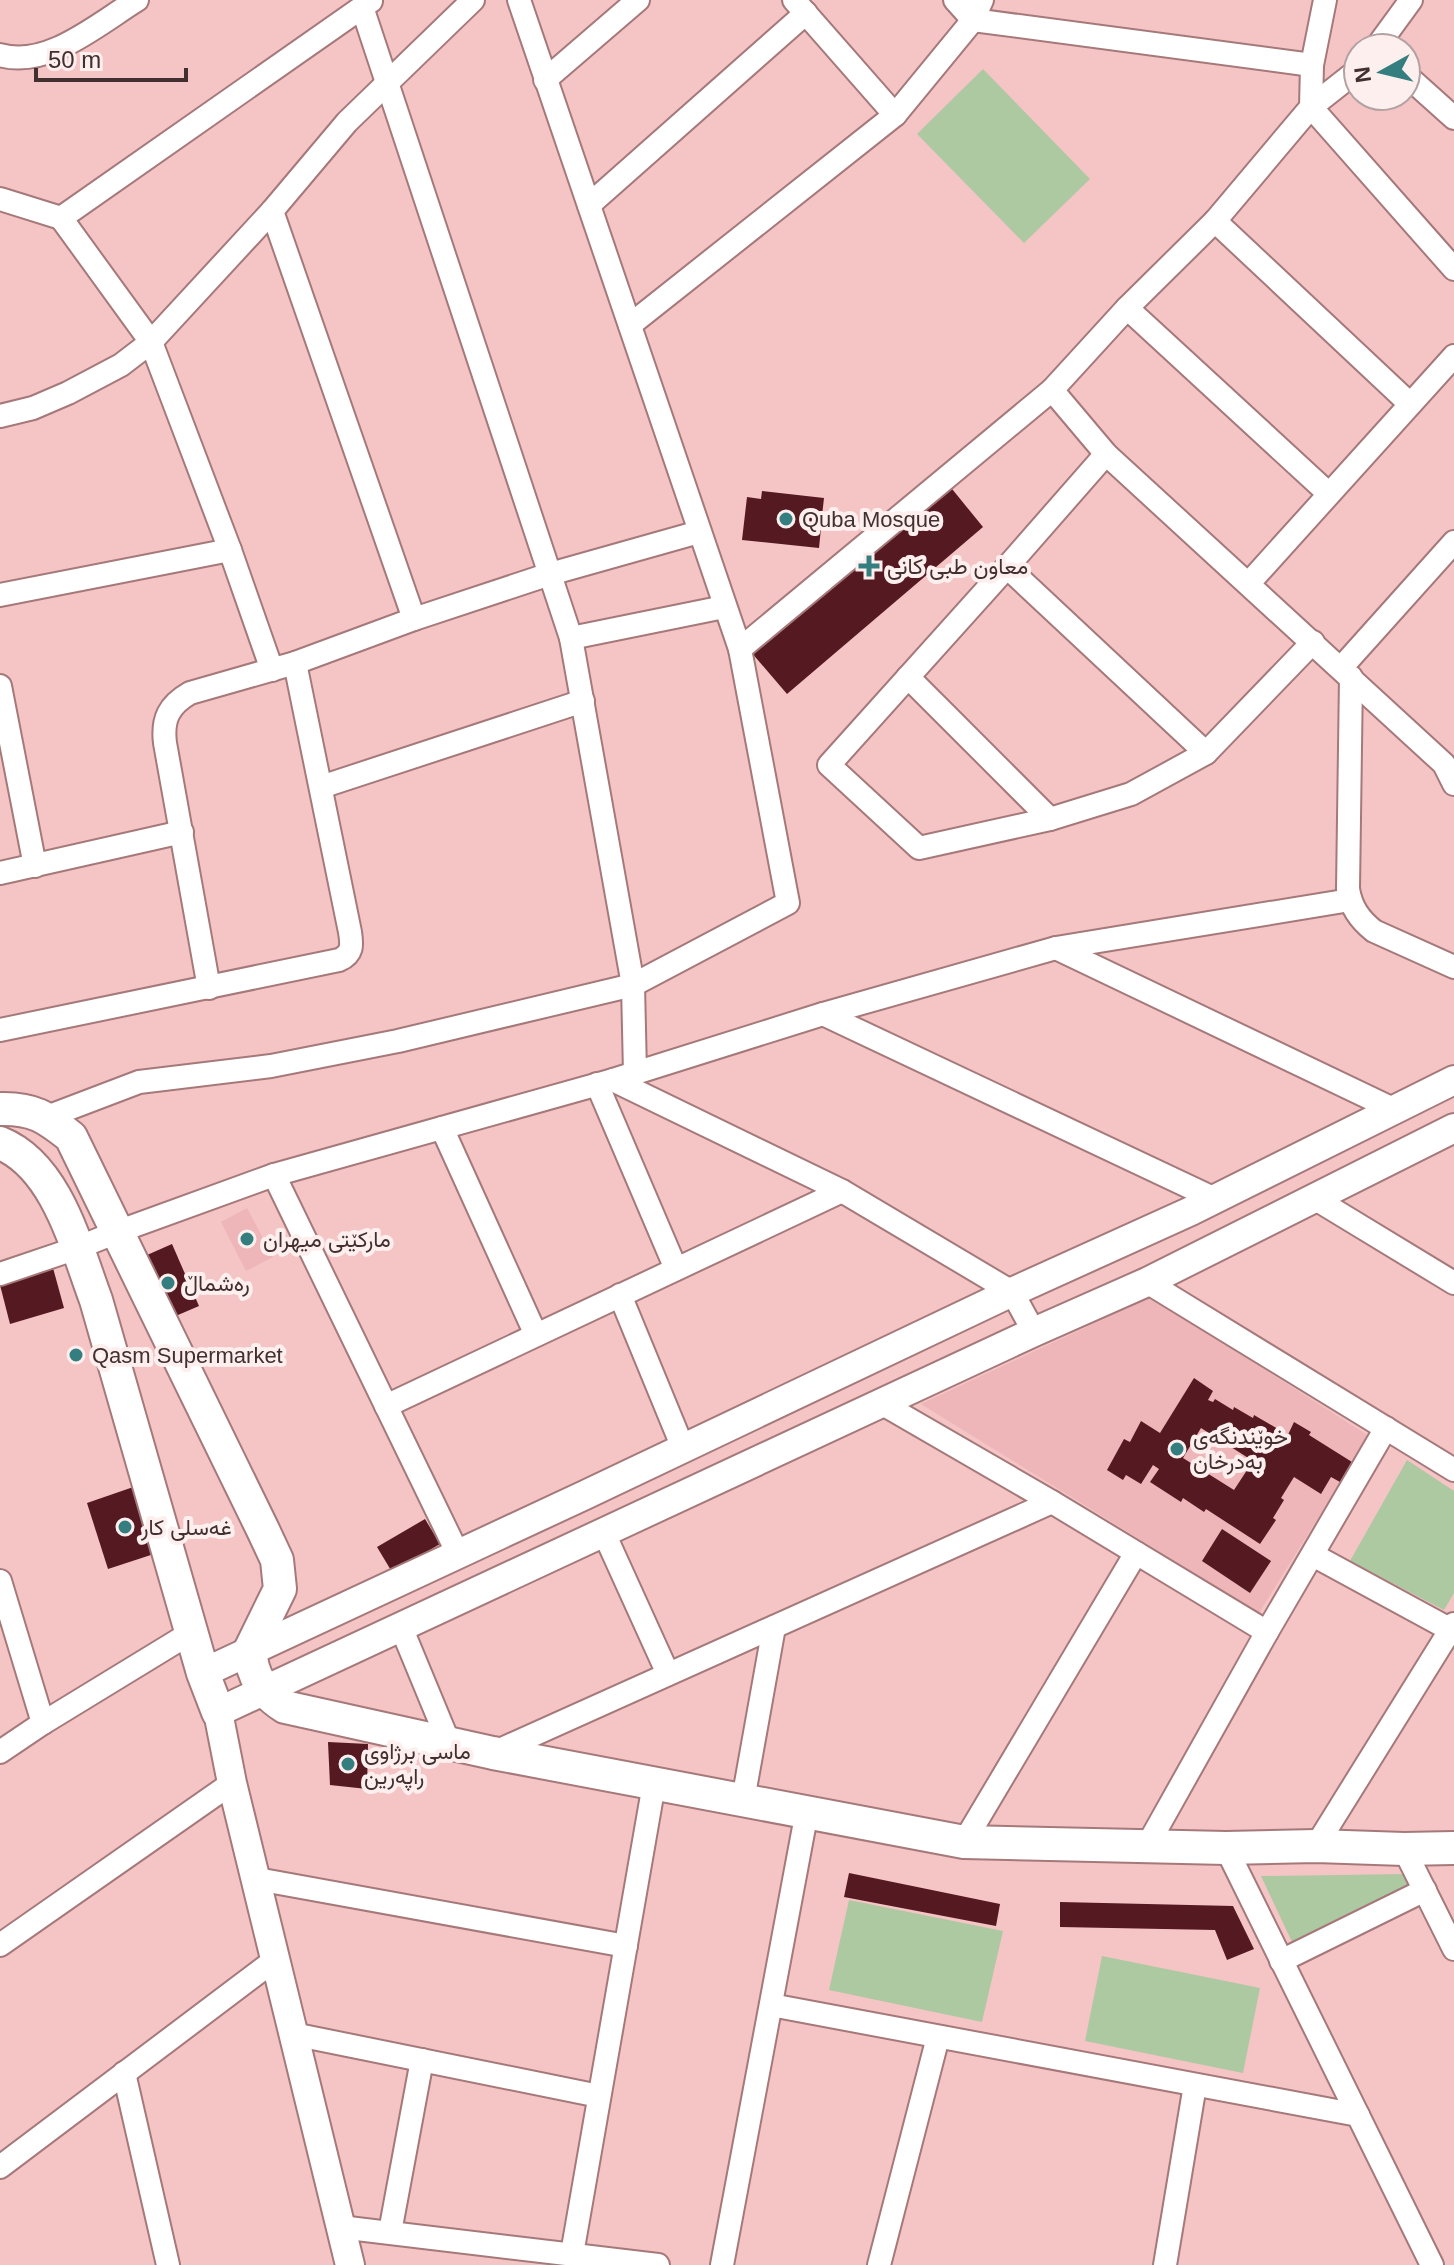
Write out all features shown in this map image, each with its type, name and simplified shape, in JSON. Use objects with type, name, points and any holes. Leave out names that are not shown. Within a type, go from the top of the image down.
[{"type":"main road","points":[[0,1109],[13,1108],[47,1117],[71,1137],[277,1560],[280,1589],[250,1650],[254,1674],[264,1692],[285,1707],[493,1753],[964,1842],[1226,1848],[1454,1848]]},
{"type":"main road","points":[[0,1143],[25,1157],[39,1170],[55,1197],[77,1248],[96,1300],[203,1673],[218,1712]]},
{"type":"street","points":[[0,55],[13,59],[43,55],[59,49],[137,0]]},
{"type":"street","points":[[0,416],[33,408],[68,393],[121,365],[151,342],[272,211],[347,122],[473,0]]},
{"type":"street","points":[[47,1117],[139,1082],[299,1060],[398,1041],[633,985],[788,903],[740,649],[519,0]]},
{"type":"street","points":[[545,80],[638,0]]},
{"type":"street","points":[[955,0],[977,10],[1312,65]]},
{"type":"street","points":[[1325,0],[1312,65],[1311,107],[1454,269]]},
{"type":"street","points":[[1388,32],[1411,0]]},
{"type":"street","points":[[61,218],[367,4],[387,83],[571,638],[633,985],[615,1079],[676,1269]]},
{"type":"street","points":[[589,205],[800,6],[895,115]]},
{"type":"street","points":[[630,325],[895,115],[977,10]]},
{"type":"street","points":[[740,649],[1052,390],[1127,308],[1215,221],[1311,107],[1342,83]]},
{"type":"street","points":[[1422,89],[1454,118]]},
{"type":"street","points":[[0,199],[61,218],[151,342],[272,670]]},
{"type":"street","points":[[272,211],[414,619]]},
{"type":"street","points":[[1215,221],[1410,404]]},
{"type":"street","points":[[1127,308],[1329,494]]},
{"type":"street","points":[[1249,583],[1453,360]]},
{"type":"street","points":[[1052,390],[1106,454],[1451,767]]},
{"type":"street","points":[[1106,454],[829,765],[919,848],[1050,819],[1131,794],[1206,753],[1313,642]]},
{"type":"street","points":[[209,988],[163,727],[167,713],[177,700],[190,693],[295,663],[550,574],[699,532]]},
{"type":"street","points":[[1454,542],[1346,673],[1350,900],[1374,931],[1454,967]]},
{"type":"street","points":[[0,595],[230,550]]},
{"type":"street","points":[[1007,567],[1206,753]]},
{"type":"street","points":[[571,638],[724,607]]},
{"type":"street","points":[[0,1030],[339,960],[350,951],[350,932],[295,663]]},
{"type":"street","points":[[908,677],[1050,819]]},
{"type":"street","points":[[0,686],[35,866]]},
{"type":"street","points":[[321,787],[583,701]]},
{"type":"street","points":[[0,873],[182,832]]},
{"type":"street","points":[[0,1274],[274,1175],[615,1079],[823,1014],[1056,948],[1350,900]]},
{"type":"street","points":[[1056,948],[1395,1110]]},
{"type":"street","points":[[823,1014],[1215,1199]]},
{"type":"street","points":[[615,1079],[842,1191],[1012,1292],[1034,1332]]},
{"type":"street","points":[[203,1673],[1215,1199],[1454,1080]]},
{"type":"street","points":[[442,1128],[536,1335]]},
{"type":"street","points":[[350,2265],[232,1783],[218,1712],[1147,1282],[1454,1128]]},
{"type":"street","points":[[274,1175],[458,1554]]},
{"type":"street","points":[[386,1406],[842,1191]]},
{"type":"street","points":[[1314,1198],[1454,1283]]},
{"type":"street","points":[[1147,1282],[1454,1470]]},
{"type":"street","points":[[620,1295],[683,1448]]},
{"type":"street","points":[[881,1403],[1267,1632]]},
{"type":"street","points":[[1147,1846],[1386,1428]]},
{"type":"street","points":[[493,1753],[1052,1502]]},
{"type":"street","points":[[604,1533],[668,1674]]},
{"type":"street","points":[[964,1842],[1136,1553]]},
{"type":"street","points":[[1313,1555],[1452,1627],[1316,1846]]},
{"type":"street","points":[[0,1581],[43,1723]]},
{"type":"street","points":[[401,1627],[449,1743]]},
{"type":"street","points":[[743,1800],[774,1627]]},
{"type":"street","points":[[0,1752],[192,1632]]},
{"type":"street","points":[[0,1945],[232,1783]]},
{"type":"street","points":[[583,2259],[599,2096],[654,1784]]},
{"type":"street","points":[[722,2265],[807,1811]]},
{"type":"street","points":[[1226,1848],[1432,2265]]},
{"type":"street","points":[[1404,1849],[1454,1949]]},
{"type":"street","points":[[257,1879],[626,1946]]},
{"type":"street","points":[[1281,1961],[1425,1890]]},
{"type":"street","points":[[0,2167],[276,1959]]},
{"type":"street","points":[[771,2005],[1358,2115]]},
{"type":"street","points":[[293,2034],[599,2096]]},
{"type":"street","points":[[879,2265],[938,2037]]},
{"type":"street","points":[[390,2232],[422,2060]]},
{"type":"street","points":[[124,2073],[168,2265]]},
{"type":"street","points":[[1165,2265],[1195,2085]]},
{"type":"street","points":[[340,2227],[583,2259],[658,2265]]},
{"type":"shaded area","name":"مارکێتی میهران","points":[[247,1208],[273,1257],[246,1271],[221,1222]]},
{"type":"shaded area","name":"خوێندنگەی بەدرخان","points":[[1151,1297],[1369,1436],[1259,1613],[921,1404]]},
{"type":"green space","points":[[983,69],[1090,179],[1024,243],[917,134]]},
{"type":"green space","points":[[1407,1460],[1454,1491],[1454,1593],[1444,1610],[1350,1561]]},
{"type":"green space","points":[[1406,1874],[1412,1887],[1293,1944],[1261,1876]]},
{"type":"green space","points":[[849,1900],[1003,1931],[982,2022],[829,1990]]},
{"type":"green space","points":[[1102,1956],[1260,1988],[1243,2073],[1085,2041]]},
{"type":"building","points":[[948,484],[983,527],[787,694],[751,652]]},
{"type":"building","name":"Quba Mosque","points":[[762,491],[824,498],[822,516],[829,522],[827,527],[821,528],[819,548],[742,540],[747,497],[761,499]]},
{"type":"building","name":"رەشماڵ","points":[[172,1244],[199,1306],[164,1321],[138,1259]]},
{"type":"building","points":[[53,1268],[64,1308],[10,1324],[0,1285]]},
{"type":"building","points":[[1194,1378],[1213,1391],[1208,1400],[1213,1402],[1215,1399],[1253,1418],[1254,1415],[1278,1429],[1275,1433],[1286,1439],[1294,1422],[1352,1462],[1340,1482],[1331,1477],[1321,1494],[1294,1477],[1281,1498],[1284,1500],[1273,1518],[1276,1520],[1260,1544],[1206,1509],[1204,1512],[1183,1498],[1181,1502],[1150,1482],[1159,1469],[1153,1465],[1141,1484],[1126,1475],[1123,1480],[1107,1470],[1124,1439],[1130,1442],[1141,1421],[1160,1433]],"holes":[[[1201,1428],[1253,1461],[1234,1490],[1183,1458]]]},
{"type":"building","name":"غەسلی کار","points":[[142,1484],[163,1551],[108,1569],[87,1503]]},
{"type":"building","points":[[425,1519],[440,1544],[392,1572],[377,1547]]},
{"type":"building","points":[[1222,1529],[1271,1561],[1250,1593],[1202,1561]]},
{"type":"building","name":"ماسی برژاوی راپەرین","points":[[328,1742],[368,1744],[367,1789],[330,1785]]},
{"type":"building","points":[[849,1873],[1000,1904],[996,1926],[844,1897]]},
{"type":"building","points":[[1060,1902],[1233,1906],[1254,1949],[1227,1960],[1215,1930],[1060,1927]]},
{"type":"place","name":"Quba Mosque","points":[[786,519]]},
{"type":"place","name":"معاون طبی کانی","points":[[869,566]]},
{"type":"place","name":"مارکێتی میهران","points":[[247,1239]]},
{"type":"place","name":"رەشماڵ","points":[[168,1283]]},
{"type":"place","name":"Qasm Supermarket","points":[[76,1355]]},
{"type":"place","name":"خوێندنگەی بەدرخان","points":[[1177,1449]]},
{"type":"place","name":"غەسلی کار","points":[[125,1527]]},
{"type":"place","name":"ماسی برژاوی راپەرین","points":[[348,1764]]}]
